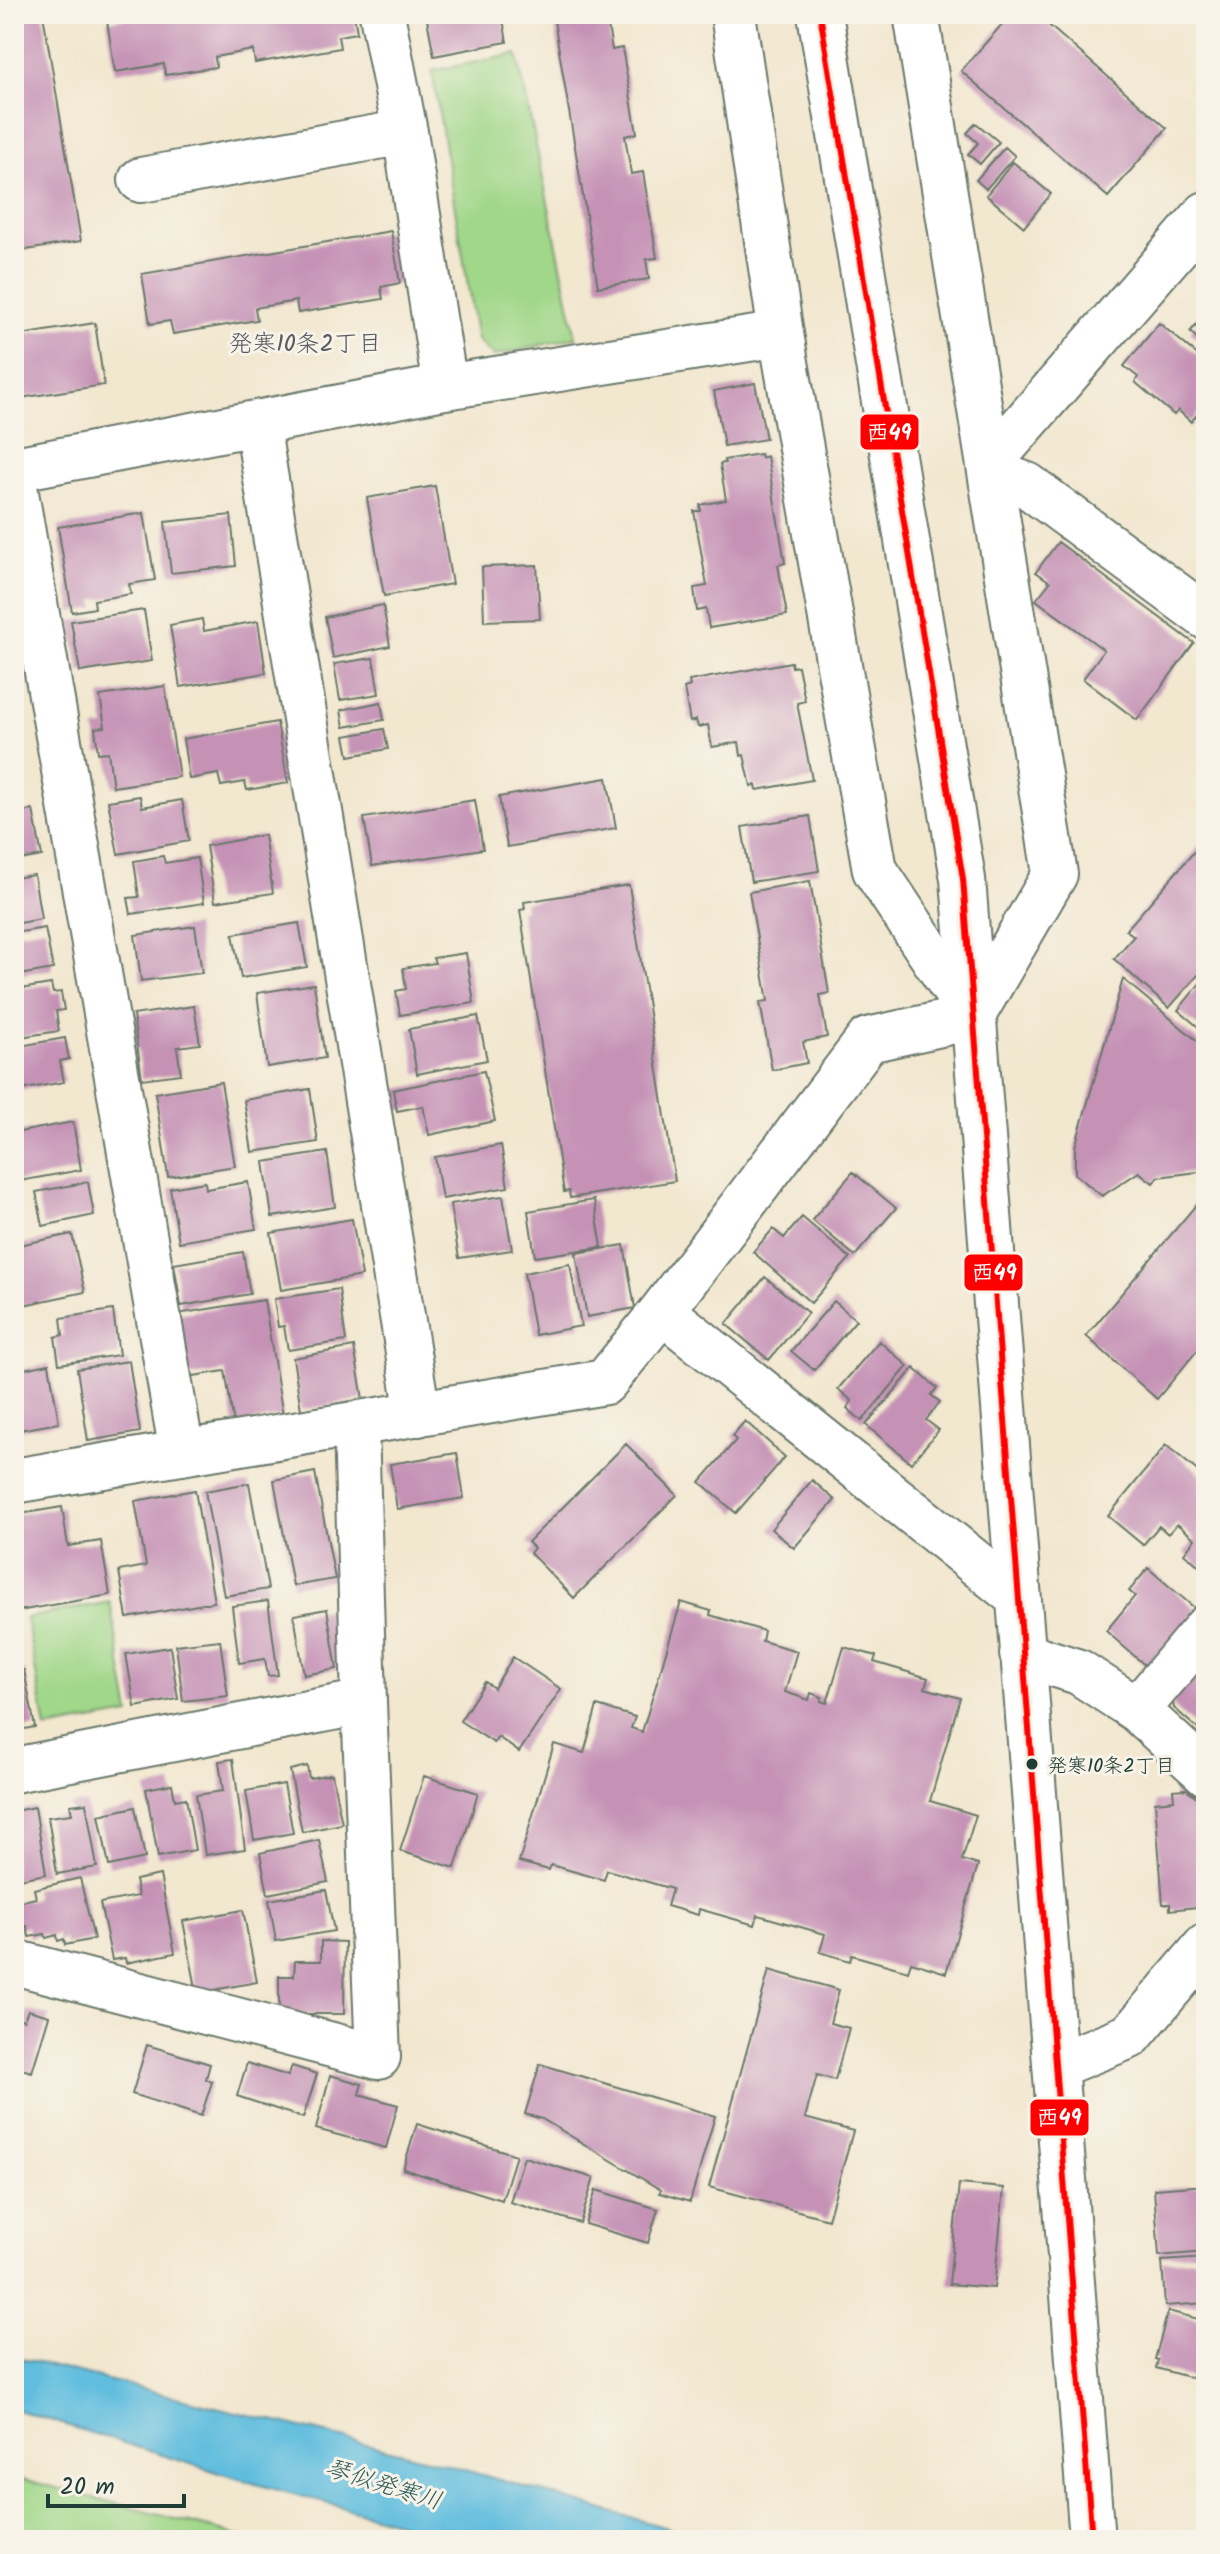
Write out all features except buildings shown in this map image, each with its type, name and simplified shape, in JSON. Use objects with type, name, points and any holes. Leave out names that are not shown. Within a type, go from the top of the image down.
[{"type":"street","points":[[382,14],[405,132],[445,387]]},
{"type":"street","points":[[733,14],[781,334],[875,870],[972,1017]]},
{"type":"street","points":[[820,14],[963,879],[1090,2524]]},
{"type":"street","points":[[14,1481],[605,1382],[868,1040],[972,1017],[1055,874],[916,14]]},
{"type":"street","points":[[141,180],[405,132]]},
{"type":"street","points":[[990,468],[1206,214]]},
{"type":"street","points":[[14,469],[445,387],[781,334]]},
{"type":"street","points":[[257,424],[418,1414]]},
{"type":"street","points":[[990,468],[1027,485],[1206,617]]},
{"type":"street","points":[[14,481],[182,1453]]},
{"type":"street","points":[[662,1311],[1018,1597]]},
{"type":"street","points":[[14,1962],[378,2057],[356,1425]]},
{"type":"street","points":[[1137,1710],[1206,1628]]},
{"type":"street","points":[[1022,1654],[1079,1672],[1137,1710],[1206,1773]]},
{"type":"street","points":[[14,1770],[364,1702]]},
{"type":"street","points":[[1055,2066],[1130,2036],[1206,1946]]},
{"type":"green space","points":[[517,54],[576,337],[493,356],[477,340],[432,71]]},
{"type":"green space","points":[[110,1602],[130,1714],[46,1729],[26,1618]]},
{"type":"green space","points":[[14,2477],[255,2540],[14,2540]]},
{"type":"water","name":"琴似発寒川","points":[[14,2357],[423,2458],[709,2540],[462,2540],[249,2482],[14,2409]]},
{"type":"transit line","name":"西49","points":[[820,14],[963,879],[1092,2540]]},
{"type":"place","name":"発寒10条2丁目","points":[[1032,1764]]},
{"type":"district","name":"発寒10条2丁目","points":[[305,343]]}]
